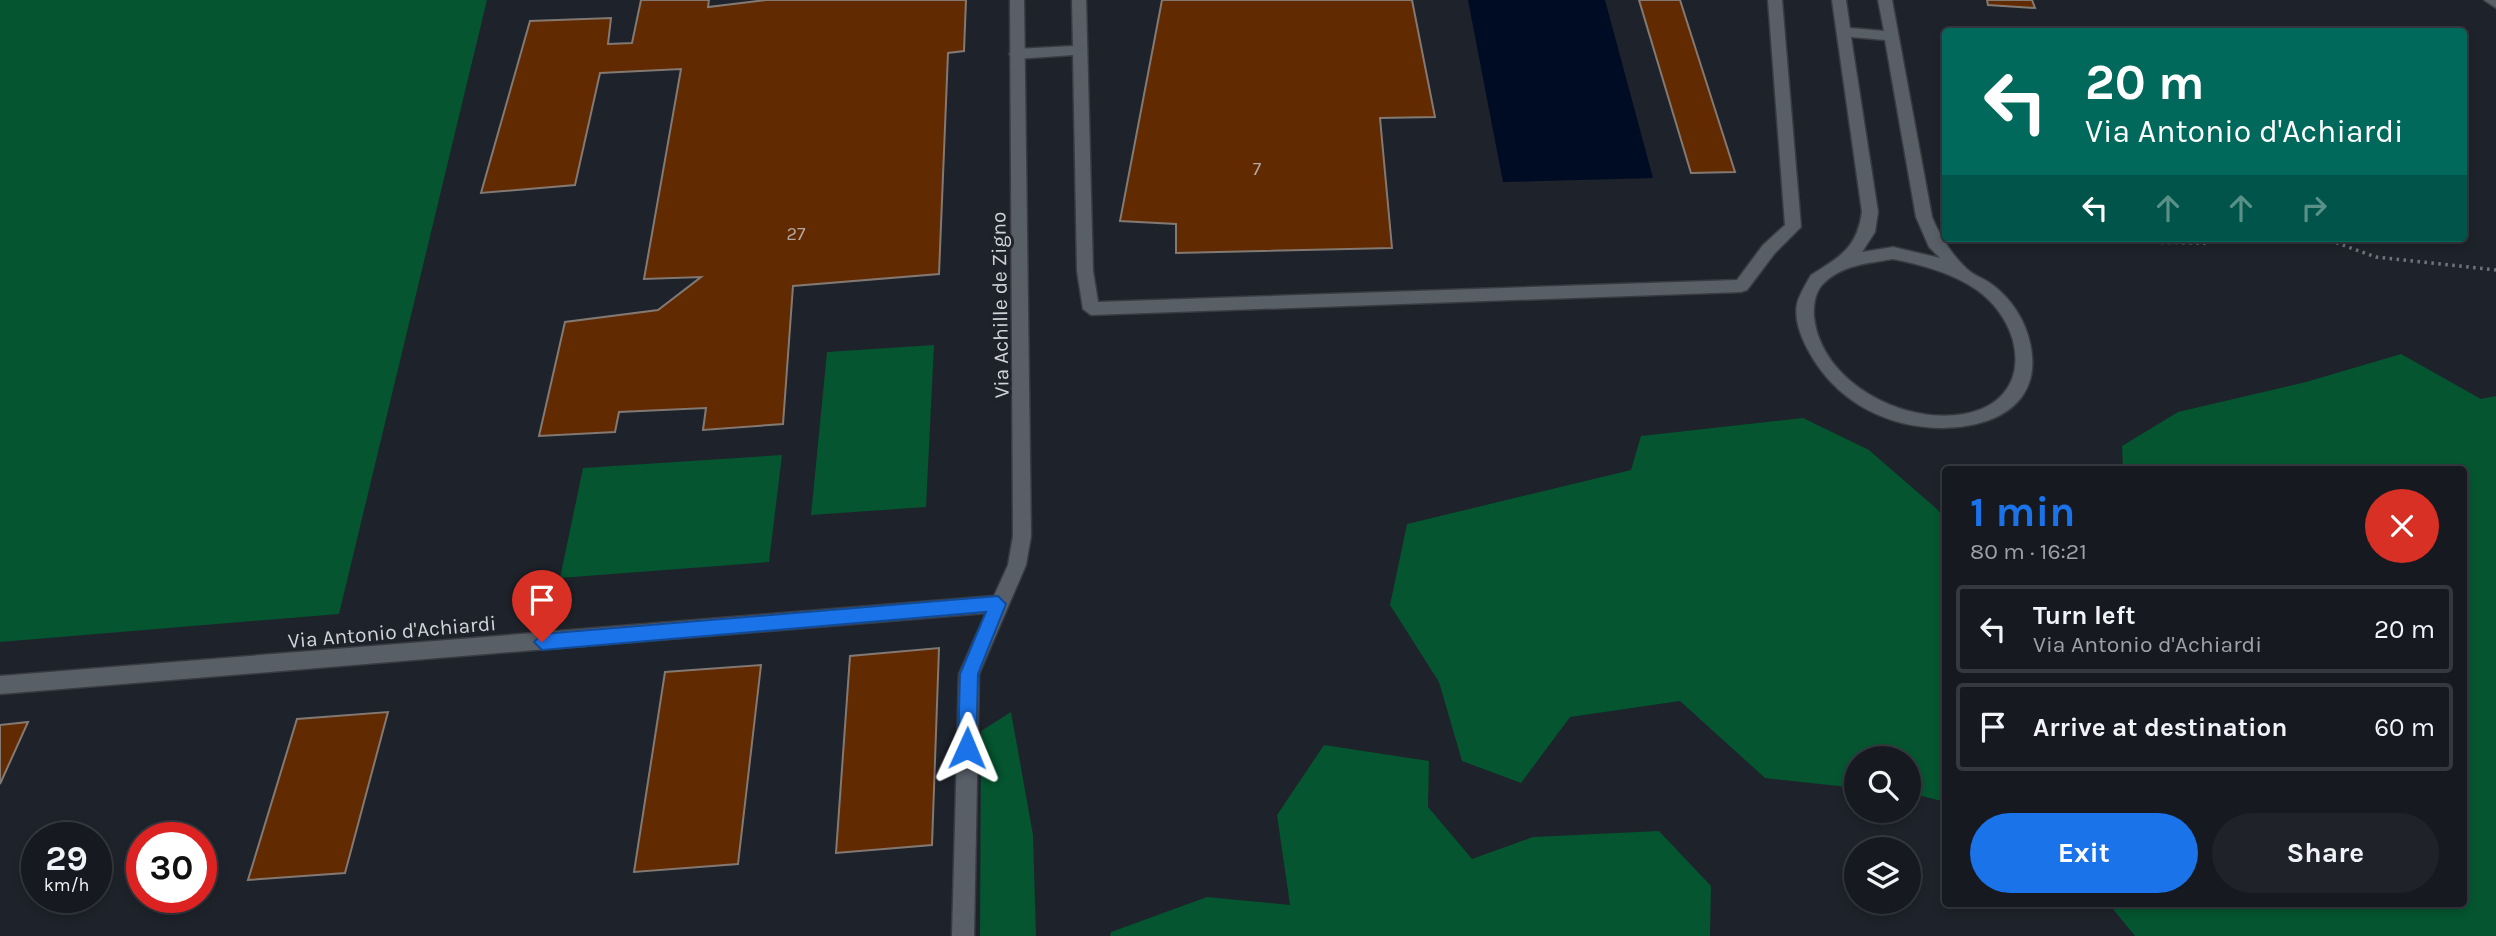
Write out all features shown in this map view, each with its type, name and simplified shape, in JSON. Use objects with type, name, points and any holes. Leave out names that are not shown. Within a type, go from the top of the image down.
[{"type":"street","name":"Via Achille de Zigno","points":[[963,936],[969,674],[1017,565],[1022,536],[1017,0]]},
{"type":"street","points":[[1079,0],[1085,271],[1091,309],[1741,286],[1769,249],[1793,227],[1775,0]]},
{"type":"street","points":[[1839,0],[1870,212],[1867,232],[1849,260]]},
{"type":"street","points":[[1885,0],[1924,217],[1935,243],[1964,274],[1990,292],[2017,327],[2025,349],[2022,380],[2012,396],[1996,410],[1971,420],[1944,424],[1914,420],[1872,406],[1856,397],[1823,367],[1812,348],[1805,327],[1808,295],[1817,280],[1829,270],[1849,260],[1894,253],[1919,257],[1964,274]]},
{"type":"street","points":[[2491,0],[2496,3]]},
{"type":"street","points":[[1844,32],[1890,36]]},
{"type":"street","points":[[1016,54],[1080,50]]},
{"type":"street","name":"Via Antonio d'Achiardi","points":[[0,685],[998,604]]},
{"type":"path","points":[[2128,242],[2213,242]]},
{"type":"path","points":[[2334,242],[2376,257],[2496,270]]},
{"type":"green space","points":[[0,0],[487,0],[339,614],[0,642]]},
{"type":"green space","points":[[934,345],[926,507],[811,515],[827,352]]},
{"type":"green space","points":[[2401,354],[2481,399],[2496,396],[2496,936],[2135,936],[2111,907],[2467,907],[2467,466],[2123,466],[2122,446],[2178,412],[2306,382]]},
{"type":"green space","points":[[1803,418],[1869,450],[1938,510],[1942,516],[1942,801],[1921,796],[1921,746],[1844,746],[1844,787],[1765,778],[1680,701],[1570,717],[1521,783],[1462,761],[1439,682],[1390,605],[1407,524],[1631,470],[1641,436]]},
{"type":"green space","points":[[782,455],[769,562],[560,578],[583,468]]},
{"type":"green space","points":[[1011,712],[1033,835],[1036,936],[980,936],[981,731]]},
{"type":"green space","points":[[1324,745],[1429,761],[1428,807],[1472,859],[1533,837],[1659,831],[1711,886],[1710,936],[1110,936],[1111,932],[1207,897],[1290,905],[1277,815]]},
{"type":"water","points":[[1468,0],[1605,0],[1653,178],[1503,182]]},
{"type":"building","points":[[641,0],[709,0],[708,7],[766,0],[966,0],[964,51],[948,53],[939,274],[793,286],[783,424],[703,430],[706,408],[619,412],[615,432],[539,436],[565,322],[658,310],[701,277],[644,279],[681,69],[600,73],[575,185],[481,193],[530,21],[611,18],[608,44],[632,43]]},
{"type":"building","points":[[1162,0],[1412,0],[1435,117],[1380,118],[1392,248],[1176,253],[1176,224],[1120,221]]},
{"type":"building","points":[[1639,0],[1680,0],[1735,172],[1691,173]]},
{"type":"building","points":[[1987,0],[2032,0],[2035,8],[1988,5]]},
{"type":"building","points":[[939,648],[932,845],[836,853],[850,656]]},
{"type":"building","points":[[761,665],[738,864],[634,872],[665,672]]},
{"type":"building","points":[[388,712],[345,873],[248,880],[297,719]]},
{"type":"building","points":[[28,722],[0,784],[0,725]]},
{"type":"route","points":[[542,642],[998,604],[969,674],[967,748]]}]
